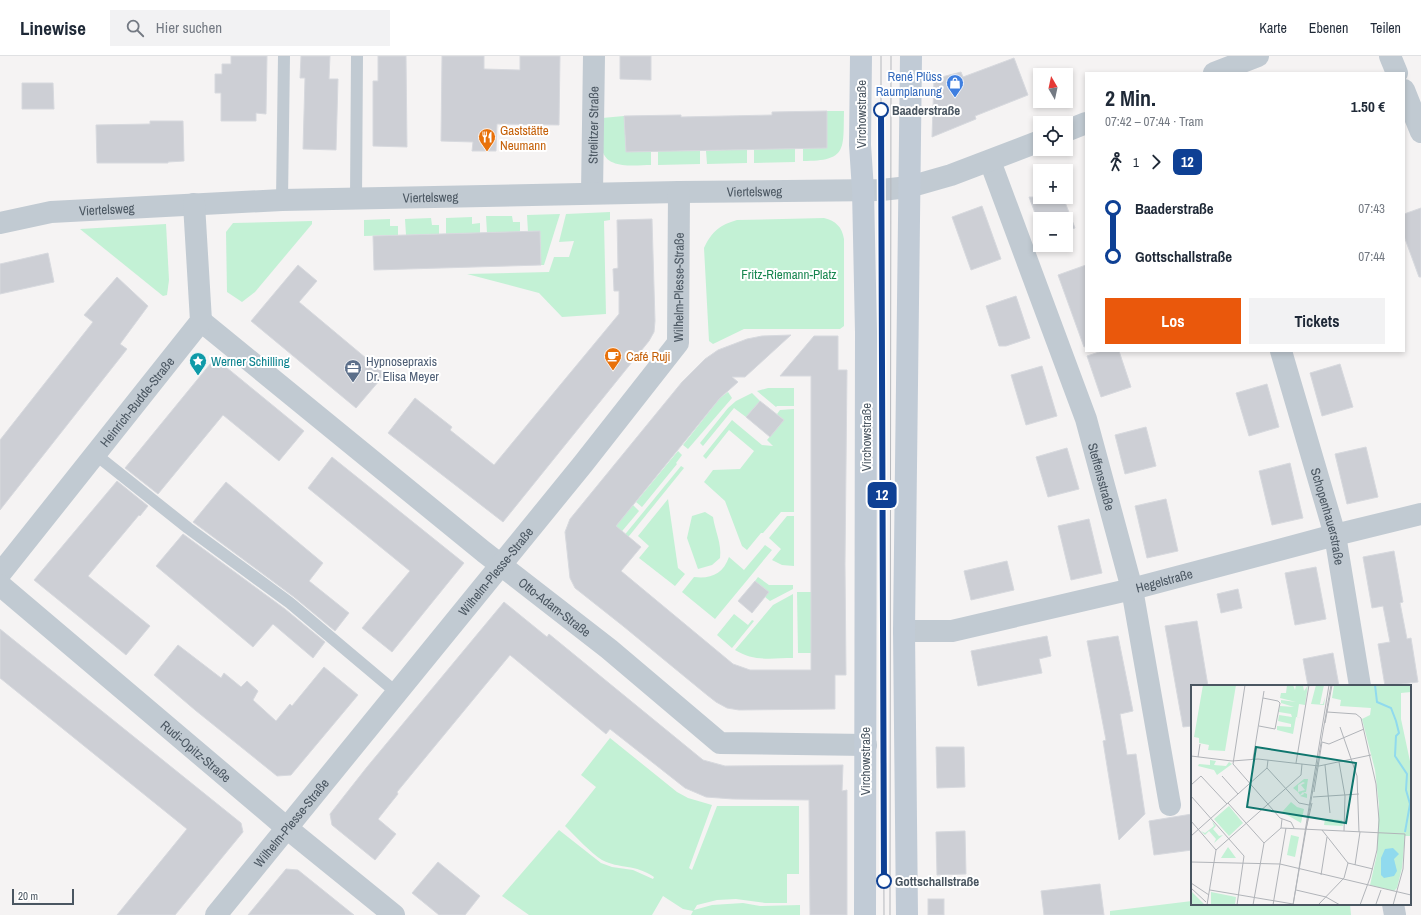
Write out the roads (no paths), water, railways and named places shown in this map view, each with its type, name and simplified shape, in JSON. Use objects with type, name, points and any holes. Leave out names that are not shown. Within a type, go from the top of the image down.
[{"type":"main road","name":"Virchowstraße","points":[[861,56],[860,145],[863,190],[866,332],[865,915]]},
{"type":"main road","points":[[907,915],[904,631],[911,56]]},
{"type":"street","name":"Strelitzer Straße","points":[[592,193],[594,56]]},
{"type":"street","points":[[1217,72],[1258,56]]},
{"type":"street","points":[[1390,56],[1397,72]]},
{"type":"street","points":[[1405,92],[1421,132]]},
{"type":"street","points":[[1073,128],[1085,123]]},
{"type":"street","points":[[910,187],[990,161],[1033,145]]},
{"type":"street","name":"Steffensstraße","points":[[990,161],[1086,419],[1132,589],[1170,805]]},
{"type":"street","name":"Viertelsweg","points":[[0,223],[51,212],[282,200],[592,193],[863,190],[910,187]]},
{"type":"street","name":"Wilhelm-Plesse-Straße","points":[[216,915],[583,464],[678,343],[679,192]]},
{"type":"street","points":[[194,204],[201,321]]},
{"type":"street","name":"Otto-Adam-Straße","points":[[201,321],[500,565],[609,649],[720,743],[866,745]]},
{"type":"street","name":"Heinrich-Budde-Straße","points":[[0,574],[201,321]]},
{"type":"street","name":"Schopenhauerstraße","points":[[1281,352],[1335,534],[1360,685]]},
{"type":"street","name":"Hegelstraße","points":[[904,631],[952,631],[1132,589],[1335,534],[1421,514]]},
{"type":"street","name":"Rudi-Opitz-Straße","points":[[0,585],[288,828],[394,915]]},
{"type":"street","points":[[1393,905],[1395,915]]},
{"type":"lane","points":[[282,200],[284,56]]},
{"type":"lane","points":[[356,199],[357,56]]},
{"type":"lane","points":[[95,454],[188,528],[290,603],[397,693]]},
{"type":"tram line","points":[[881,56],[884,915]]},
{"type":"tram line","points":[[890,915],[891,56]]},
{"type":"tram line","name":"12","points":[[881,110],[884,881]]},
{"type":"place","name":"René Plüss Raumplanung","points":[[955,98]]},
{"type":"place","name":"Baaderstraße","points":[[881,110]]},
{"type":"place","name":"Gaststätte Neumann","points":[[487,152]]},
{"type":"place","name":"Café Ruji","points":[[613,371]]},
{"type":"place","name":"Werner Schilling","points":[[198,376]]},
{"type":"place","name":"Hypnosepraxis Dr. Elisa Meyer","points":[[353,383]]},
{"type":"place","name":"Gottschallstraße","points":[[884,881]]},
{"type":"park label","name":"Fritz-Riemann-Platz","points":[[789,274]]}]
